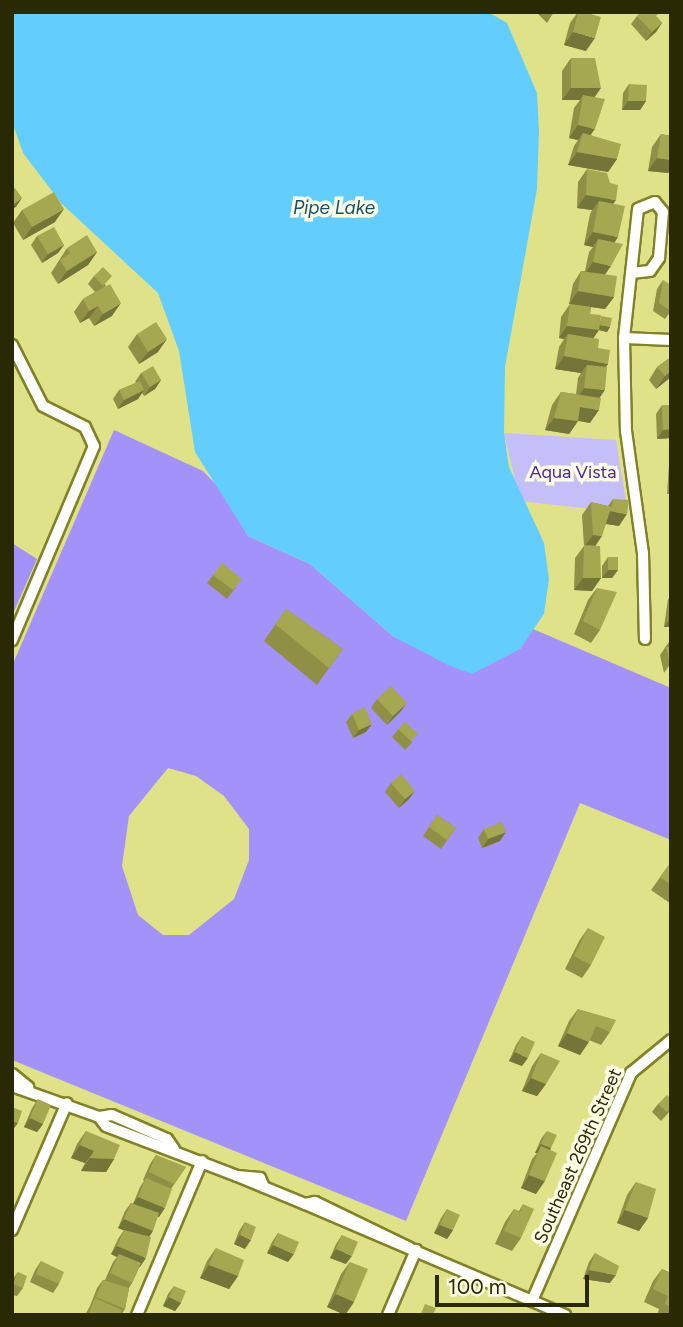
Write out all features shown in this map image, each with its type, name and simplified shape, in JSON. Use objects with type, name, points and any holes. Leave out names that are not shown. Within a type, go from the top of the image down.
[{"type":"street","points":[[631,273],[650,271],[659,258],[663,212],[655,201],[638,209],[631,273],[624,338],[626,431],[643,552],[645,639]]},
{"type":"street","points":[[624,338],[671,340]]},
{"type":"street","points":[[12,345],[43,407],[80,424],[92,435],[92,456],[12,640]]},
{"type":"street","name":"Southeast 269th Street","points":[[532,1301],[631,1073],[671,1040]]},
{"type":"street","points":[[12,1073],[28,1087]]},
{"type":"street","points":[[12,1086],[28,1087],[99,1117],[112,1115],[167,1139],[174,1149],[237,1176],[247,1173],[264,1187],[305,1204],[315,1202],[413,1249],[565,1315]]},
{"type":"street","points":[[12,1230],[67,1103]]},
{"type":"street","points":[[137,1315],[202,1161]]},
{"type":"street","points":[[388,1315],[413,1249]]},
{"type":"green space","name":"Aqua Vista","points":[[504,433],[616,440],[628,513],[520,501]]},
{"type":"shaded area","points":[[114,430],[203,471],[227,496],[248,536],[310,564],[394,637],[520,649],[533,629],[671,688],[671,840],[580,803],[406,1221],[12,1060],[12,666]],"holes":[[[168,768],[196,776],[224,796],[249,829],[249,860],[234,899],[189,935],[163,935],[138,915],[122,866],[129,816]]]},
{"type":"shaded area","points":[[12,543],[37,559],[12,616]]},
{"type":"water","name":"Pipe Lake","points":[[12,12],[488,12],[507,23],[537,93],[539,131],[537,189],[505,367],[504,433],[509,467],[544,543],[549,579],[544,614],[520,649],[472,674],[448,665],[394,637],[310,564],[248,536],[195,452],[179,351],[158,293],[62,204],[23,153],[12,121]]},
{"type":"building","points":[[578,12],[601,17],[595,38],[573,32]]},
{"type":"building","points":[[640,12],[660,12],[656,16],[662,23],[652,32],[637,16]]},
{"type":"building","points":[[571,58],[595,58],[601,88],[571,88]]},
{"type":"building","points":[[629,84],[647,85],[646,101],[628,101]]},
{"type":"building","points":[[583,95],[605,99],[595,129],[578,125]]},
{"type":"building","points":[[583,133],[621,144],[617,159],[577,152]]},
{"type":"building","points":[[661,134],[671,136],[671,160],[657,158]]},
{"type":"building","points":[[587,169],[607,173],[610,183],[618,185],[616,200],[586,195]]},
{"type":"building","points":[[15,188],[22,198],[12,205],[12,189]]},
{"type":"building","points":[[54,192],[64,209],[32,227],[22,210]]},
{"type":"building","points":[[599,201],[625,206],[618,237],[593,232]]},
{"type":"building","points":[[54,227],[64,245],[48,254],[37,236]]},
{"type":"building","points":[[87,235],[97,252],[67,271],[60,260],[70,253],[67,248]]},
{"type":"building","points":[[598,239],[623,244],[611,266],[593,262]]},
{"type":"building","points":[[103,267],[112,276],[103,286],[94,276]]},
{"type":"building","points":[[581,271],[617,276],[614,297],[578,291]]},
{"type":"building","points":[[663,280],[671,285],[671,311],[659,303]]},
{"type":"building","points":[[110,284],[121,303],[103,314],[98,306],[89,311],[83,299]]},
{"type":"building","points":[[570,304],[591,307],[590,314],[601,315],[599,330],[567,326]]},
{"type":"building","points":[[601,316],[612,318],[610,327],[600,325]]},
{"type":"building","points":[[156,322],[167,339],[148,352],[137,334]]},
{"type":"building","points":[[568,334],[599,339],[598,348],[610,350],[608,364],[564,356]]},
{"type":"building","points":[[671,357],[671,371],[665,376],[657,367]]},
{"type":"building","points":[[587,365],[607,367],[605,390],[584,388]]},
{"type":"building","points":[[153,366],[161,380],[150,387],[141,373]]},
{"type":"building","points":[[140,381],[144,390],[124,400],[119,390]]},
{"type":"building","points":[[561,392],[601,398],[599,410],[580,407],[578,421],[554,418]]},
{"type":"building","points":[[662,405],[671,405],[671,429],[663,430]]},
{"type":"building","points":[[613,499],[629,500],[627,514],[610,511],[602,536],[593,535],[591,502],[612,507]]},
{"type":"building","points":[[584,545],[600,546],[601,578],[583,578]]},
{"type":"building","points":[[608,557],[618,557],[618,570],[608,570]]},
{"type":"building","points":[[222,563],[242,579],[233,590],[213,575]]},
{"type":"building","points":[[597,588],[617,592],[600,630],[583,621]]},
{"type":"building","points":[[286,609],[343,649],[329,668],[275,624]]},
{"type":"building","points":[[666,647],[671,647],[670,664]]},
{"type":"building","points":[[391,686],[407,703],[393,716],[377,699]]},
{"type":"building","points":[[365,707],[372,724],[359,730],[352,714]]},
{"type":"building","points":[[405,722],[418,734],[411,741],[398,729]]},
{"type":"building","points":[[401,774],[415,791],[405,799],[391,783]]},
{"type":"building","points":[[437,815],[456,828],[447,840],[429,827]]},
{"type":"building","points":[[502,822],[506,832],[488,839],[484,829]]},
{"type":"building","points":[[671,862],[671,885],[660,877]]},
{"type":"building","points":[[588,928],[605,937],[591,965],[574,956]]},
{"type":"building","points":[[578,1009],[616,1020],[610,1032],[596,1026],[589,1042],[567,1033]]},
{"type":"building","points":[[522,1036],[535,1042],[528,1058],[515,1052]]},
{"type":"building","points":[[541,1053],[560,1061],[546,1084],[531,1078]]},
{"type":"building","points":[[667,1095],[671,1099],[671,1108],[667,1112],[658,1104]]},
{"type":"building","points":[[38,1099],[51,1105],[43,1124],[30,1118]]},
{"type":"building","points":[[12,1107],[22,1111],[18,1123],[12,1121]]},
{"type":"building","points":[[86,1131],[120,1145],[114,1159],[90,1158],[94,1151],[80,1145]]},
{"type":"building","points":[[547,1131],[557,1135],[551,1148],[541,1144]]},
{"type":"building","points":[[541,1146],[557,1153],[545,1181],[529,1175]]},
{"type":"building","points":[[156,1155],[186,1167],[174,1184],[149,1172]]},
{"type":"building","points":[[146,1178],[172,1189],[165,1208],[138,1197]]},
{"type":"building","points":[[636,1182],[656,1189],[648,1218],[625,1210]]},
{"type":"building","points":[[131,1203],[159,1213],[153,1231],[124,1219]]},
{"type":"building","points":[[523,1204],[534,1209],[521,1238],[504,1231],[514,1209],[520,1212]]},
{"type":"building","points":[[447,1209],[460,1215],[453,1230],[440,1225]]},
{"type":"building","points":[[245,1222],[256,1227],[251,1240],[240,1235]]},
{"type":"building","points":[[124,1230],[151,1237],[146,1258],[117,1246]]},
{"type":"building","points":[[278,1233],[299,1242],[294,1254],[273,1245]]},
{"type":"building","points":[[342,1235],[358,1242],[352,1256],[336,1249]]},
{"type":"building","points":[[216,1248],[244,1260],[238,1276],[209,1265]]},
{"type":"building","points":[[595,1253],[619,1266],[616,1275],[589,1270]]},
{"type":"building","points":[[119,1254],[141,1263],[132,1283],[110,1273]]},
{"type":"building","points":[[41,1261],[64,1272],[59,1284],[36,1274]]},
{"type":"building","points":[[350,1262],[368,1269],[354,1302],[336,1294]]},
{"type":"building","points":[[662,1269],[671,1273],[671,1307],[665,1304],[668,1296],[653,1289]]},
{"type":"building","points":[[18,1272],[27,1276],[23,1288],[13,1284]]},
{"type":"building","points":[[103,1280],[129,1288],[125,1309],[96,1297]]},
{"type":"building","points":[[174,1286],[186,1291],[181,1303],[169,1297]]},
{"type":"building","points":[[95,1298],[122,1310],[120,1315],[88,1315]]},
{"type":"building","points":[[425,1304],[436,1308],[433,1315],[421,1314]]}]
